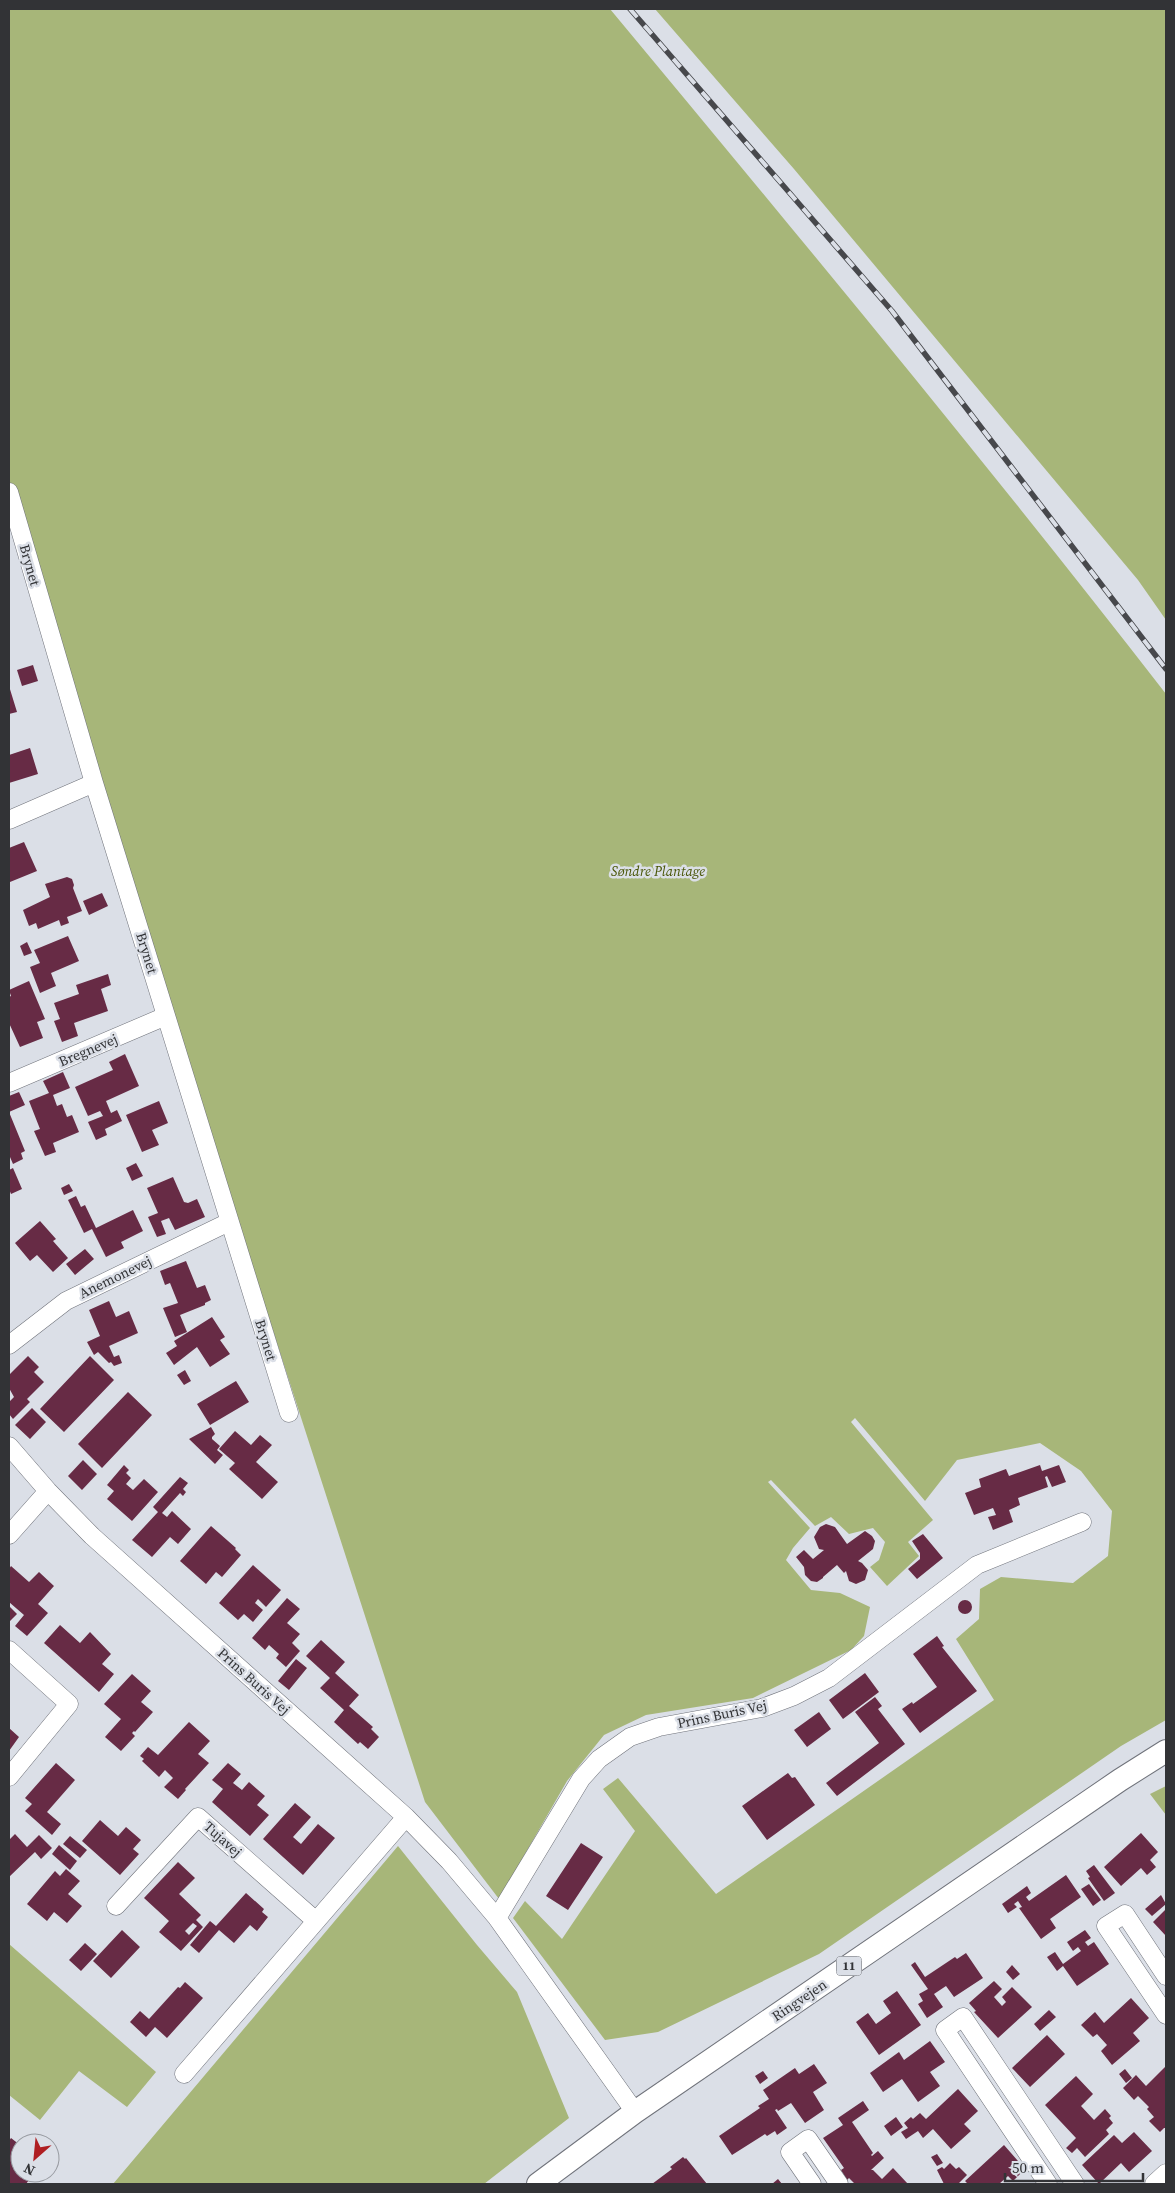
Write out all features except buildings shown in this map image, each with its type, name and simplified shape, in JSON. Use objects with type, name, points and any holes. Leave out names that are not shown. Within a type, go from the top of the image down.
[{"type":"main road","name":"Ringvejen","points":[[538,2184],[635,2112],[1120,1780],[1165,1752]]},
{"type":"street","name":"Brynet","points":[[9,492],[94,783],[289,1414]]},
{"type":"street","points":[[9,820],[94,783]]},
{"type":"street","name":"Bregnevej","points":[[9,1083],[166,1016]]},
{"type":"street","name":"Anemonevej","points":[[9,1345],[66,1301],[229,1222]]},
{"type":"street","name":"Prins Buris Vej","points":[[9,1446],[48,1491],[92,1536],[406,1817],[449,1861],[497,1918],[635,2112]]},
{"type":"street","points":[[9,1535],[48,1491]]},
{"type":"street","name":"Prins Buris Vej","points":[[497,1918],[581,1779],[599,1758],[630,1737],[658,1727],[762,1708],[794,1696],[828,1678],[977,1566],[1082,1522]]},
{"type":"street","points":[[9,1650],[70,1704],[9,1777]]},
{"type":"street","name":"Tujavej","points":[[116,1906],[198,1817],[316,1921]]},
{"type":"street","points":[[184,2074],[406,1817]]},
{"type":"street","points":[[1166,1976],[1125,1914],[1106,1926],[1166,2014]]},
{"type":"street","points":[[1048,2184],[945,2030],[963,2017],[1075,2184]]},
{"type":"street","points":[[812,2184],[790,2152],[808,2139],[839,2184]]},
{"type":"street","points":[[1154,2184],[1166,2173]]},
{"type":"green space","name":"Søndre Plantage","points":[[9,9],[610,9],[961,435],[1166,694],[1166,1720],[1121,1746],[819,1954],[658,2032],[605,2040],[513,1918],[525,1901],[562,1939],[635,1831],[603,1789],[618,1778],[716,1894],[994,1700],[956,1639],[979,1619],[980,1589],[1001,1577],[1073,1583],[1108,1556],[1112,1511],[1081,1471],[1040,1443],[957,1460],[925,1501],[855,1418],[851,1422],[933,1520],[908,1542],[919,1556],[887,1586],[870,1567],[879,1560],[885,1542],[873,1528],[849,1534],[831,1517],[815,1526],[771,1480],[768,1482],[810,1528],[793,1548],[786,1560],[811,1590],[840,1593],[870,1607],[864,1636],[851,1650],[753,1698],[646,1715],[604,1735],[567,1781],[499,1899],[425,1802],[9,512]]},
{"type":"green space","points":[[655,9],[1166,9],[1166,620],[1138,580],[794,169]]},
{"type":"green space","points":[[1166,1786],[1166,1815],[1150,1794]]},
{"type":"green space","points":[[398,1846],[517,1992],[569,2118],[484,2184],[113,2184]]},
{"type":"green space","points":[[9,1944],[156,2072],[127,2107],[79,2071],[40,2120],[9,2095]]},
{"type":"railway","points":[[630,9],[892,311],[1166,669]]}]
